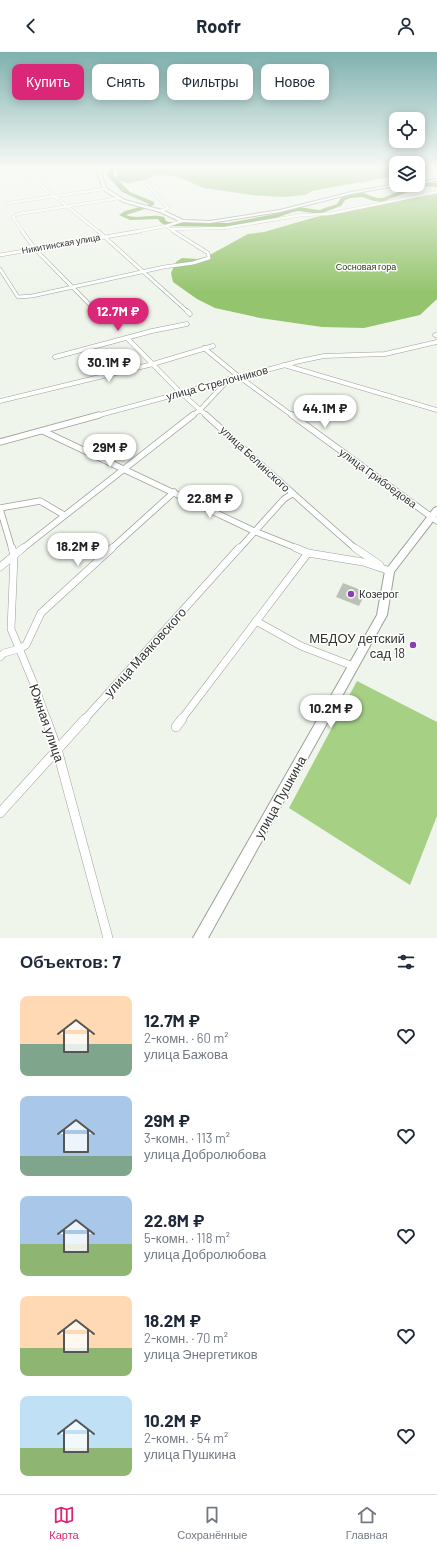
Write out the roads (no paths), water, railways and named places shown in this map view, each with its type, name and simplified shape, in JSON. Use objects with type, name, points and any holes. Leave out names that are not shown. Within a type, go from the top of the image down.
[{"type":"street","points":[[47,209],[13,216],[35,249],[94,309]]},
{"type":"street","points":[[72,209],[145,271],[190,314]]},
{"type":"street","points":[[156,209],[182,221],[210,222],[286,209]]},
{"type":"street","points":[[161,211],[165,209]]},
{"type":"street","points":[[172,230],[225,228],[302,215],[329,214],[351,209]]},
{"type":"street","name":"Никитинская улица","points":[[0,255],[166,226],[182,221]]},
{"type":"street","points":[[0,269],[18,297],[32,296],[145,271],[201,261],[209,258],[208,253],[166,226]]},
{"type":"street","points":[[54,357],[186,324]]},
{"type":"street","name":"улица Белинского","points":[[127,338],[180,392],[292,494],[359,552],[390,571]]},
{"type":"street","name":"улица Стрелочников","points":[[0,442],[238,376],[283,365],[324,356],[385,354],[437,342]]},
{"type":"street","points":[[0,401],[153,364],[213,346]]},
{"type":"street","name":"улица Грибоедова","points":[[204,348],[238,376],[435,516]]},
{"type":"street","points":[[283,365],[437,410]]},
{"type":"street","points":[[0,567],[64,515],[200,410],[229,379]]},
{"type":"street","points":[[43,431],[254,531],[308,553],[363,562],[390,571]]},
{"type":"street","points":[[0,657],[4,653],[19,649],[26,645],[42,613],[174,492]]},
{"type":"street","name":"улица Маяковского","points":[[0,813],[254,531],[284,499],[292,494]]},
{"type":"street","points":[[0,508],[40,501],[64,515]]},
{"type":"street","name":"Южная улица","points":[[0,508],[14,556],[11,629],[36,689],[57,749],[108,938]]},
{"type":"street","name":"улица Пушкина","points":[[200,938],[382,616],[390,571],[405,550],[435,516]]},
{"type":"street","points":[[176,727],[308,553]]},
{"type":"street","points":[[256,621],[301,646],[353,666]]},
{"type":"waterway","points":[[138,209],[122,215],[130,219],[159,217],[162,218],[163,222],[168,224],[228,225],[276,216],[297,209]]},
{"type":"waterway","points":[[301,209],[319,212],[327,209]]},
{"type":"place","name":"Козерог","points":[[351,594]]},
{"type":"place","name":"МБДОУ детский сад 18","points":[[413,645]]},
{"type":"park label","name":"Сосновая гора","points":[[366,267]]}]
